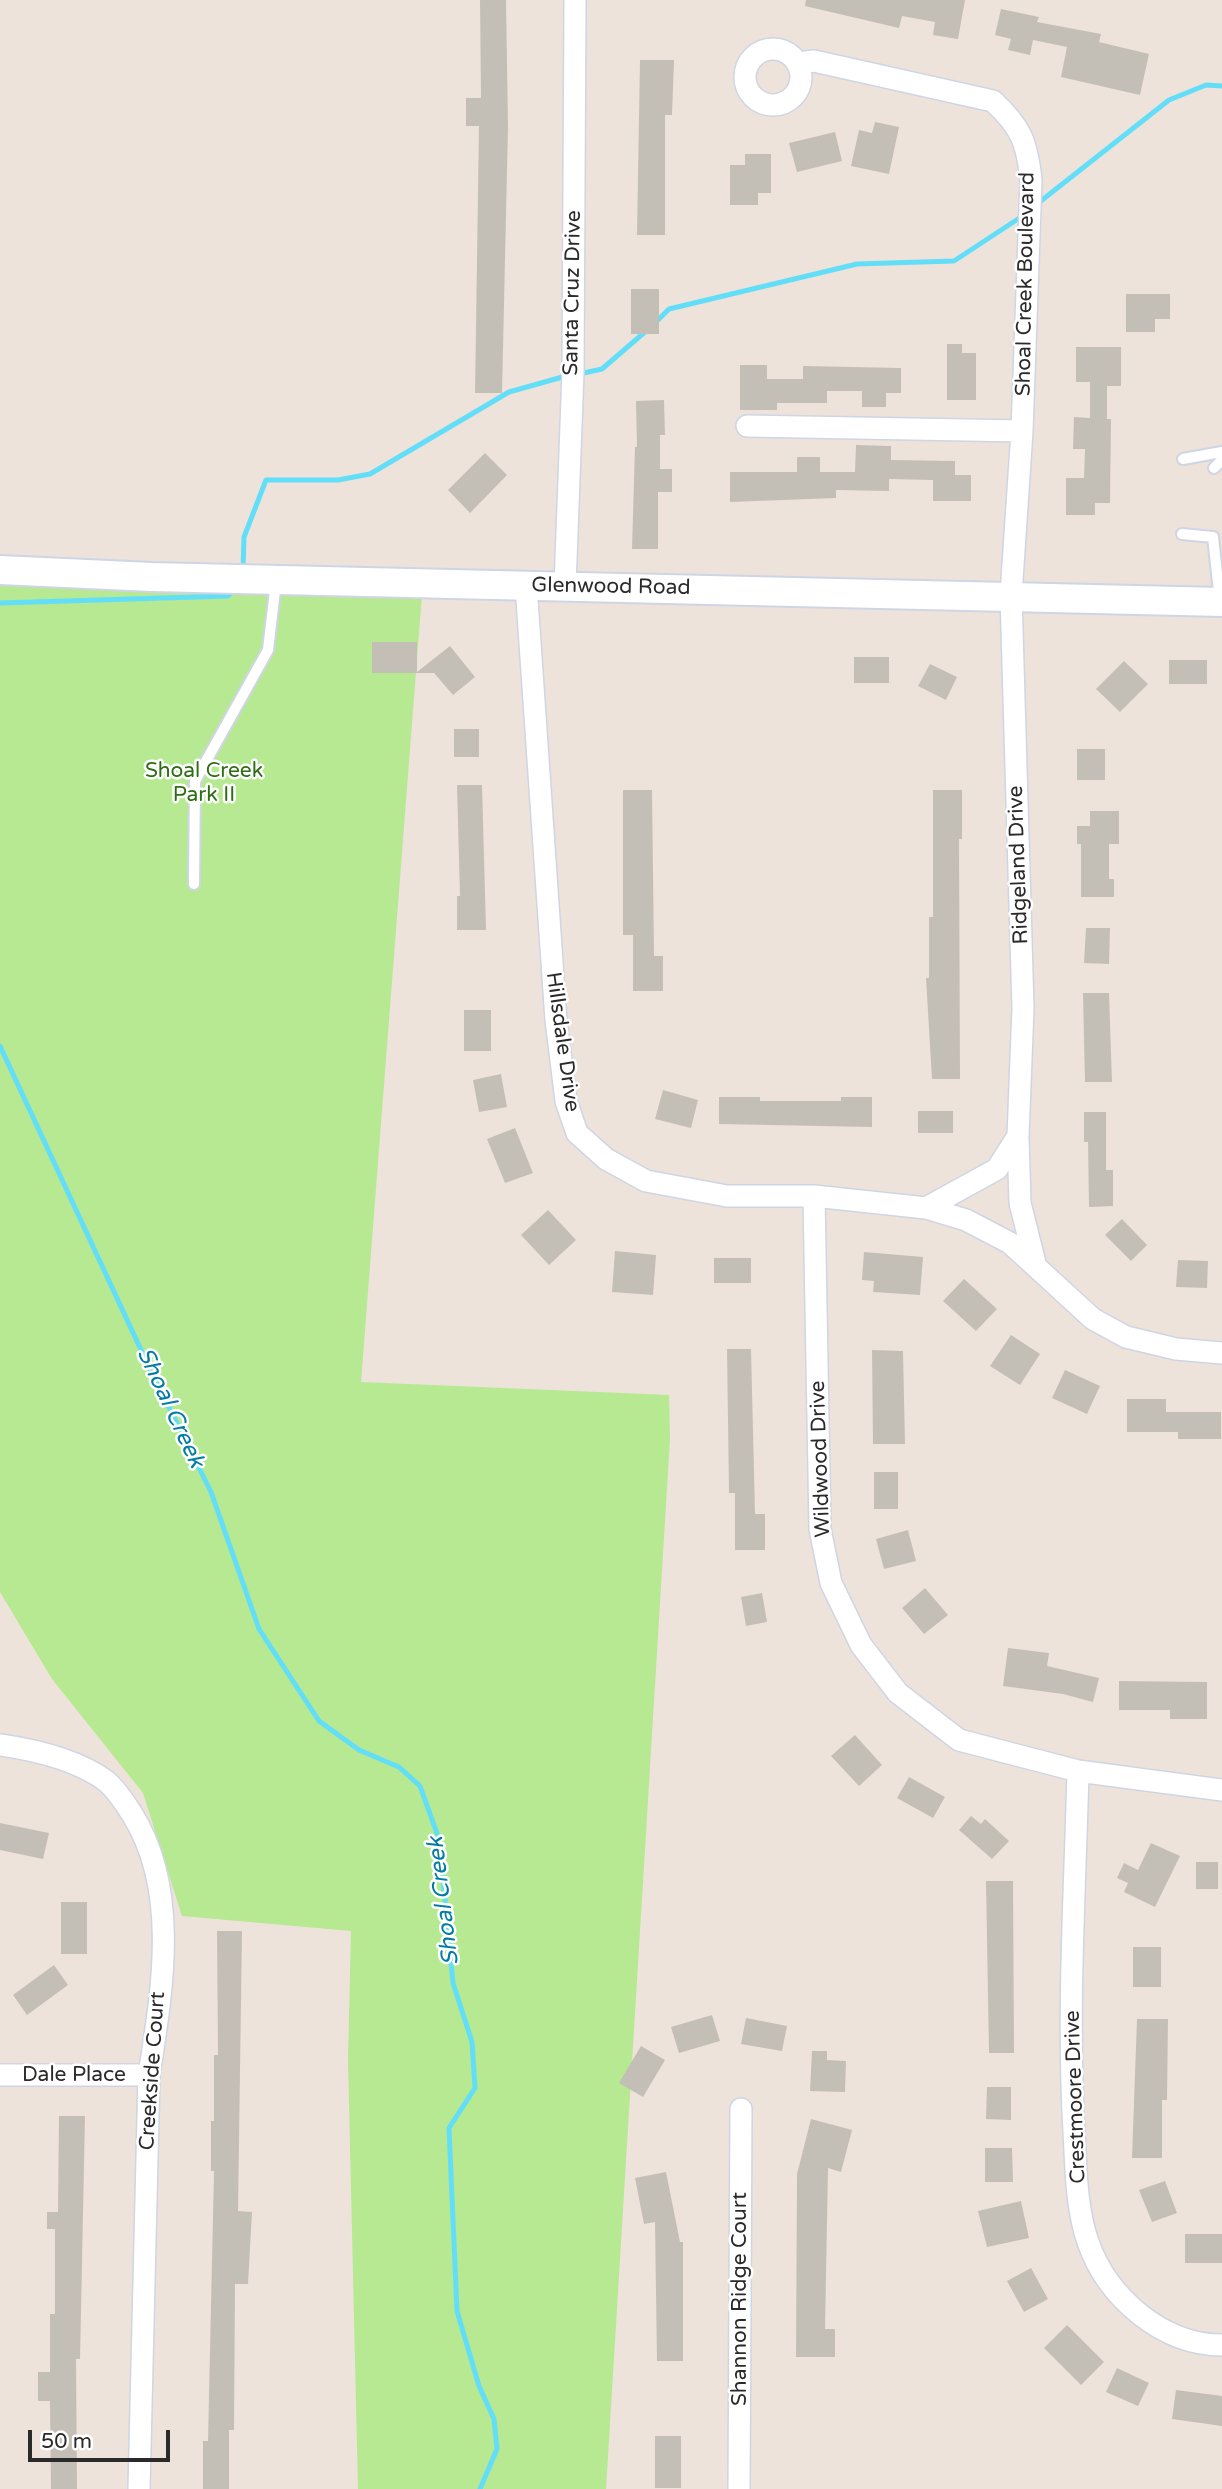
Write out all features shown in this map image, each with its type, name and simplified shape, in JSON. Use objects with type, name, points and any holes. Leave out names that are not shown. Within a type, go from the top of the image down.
[{"type":"main road","name":"Glenwood Road","points":[[0,570],[276,580],[1221,602]]},
{"type":"street","name":"Santa Cruz Drive","points":[[565,586],[573,372],[575,0]]},
{"type":"street","name":"Shoal Creek Boulevard","points":[[798,63],[814,61],[993,101],[1014,120],[1027,147],[1031,180],[1022,431],[1010,595]]},
{"type":"street","points":[[747,426],[1022,431]]},
{"type":"street","name":"Hillsdale Drive","points":[[527,585],[556,1020],[566,1101],[577,1133],[606,1159],[646,1181],[727,1196],[814,1196],[926,1208]]},
{"type":"street","name":"Ridgeland Drive","points":[[1010,595],[1023,1008],[1018,1136],[1020,1202],[1036,1266]]},
{"type":"street","points":[[926,1208],[997,1169],[1018,1136]]},
{"type":"street","name":"Wildwood Drive","points":[[814,1196],[820,1529],[831,1583],[861,1645],[898,1693],[959,1740],[1078,1772],[1222,1790]]},
{"type":"street","points":[[926,1208],[966,1220],[1010,1243],[1093,1319],[1126,1336],[1176,1349],[1222,1353]]},
{"type":"street","name":"Creekside Court","points":[[0,1745],[56,1757],[106,1781],[130,1811],[152,1852],[162,1908],[163,1938],[157,2022],[149,2075],[139,2489]]},
{"type":"street","name":"Crestmoore Drive","points":[[1078,1772],[1070,2066],[1077,2183],[1087,2242],[1110,2286],[1152,2325],[1207,2345],[1222,2345]]},
{"type":"street","name":"Dale Place","points":[[0,2075],[149,2075]]},
{"type":"street","name":"Shannon Ridge Court","points":[[739,2489],[741,2109]]},
{"type":"lane","points":[[1183,459],[1222,452]]},
{"type":"lane","points":[[1182,534],[1213,537],[1221,602]]},
{"type":"lane","points":[[194,884],[195,781],[268,650],[276,580]]},
{"type":"green space","name":"Shoal Creek Park II","points":[[0,573],[423,581],[361,1382],[669,1395],[670,1439],[606,2489],[358,2489],[348,2060],[351,1931],[182,1916],[143,1793],[52,1679],[0,1592]]},
{"type":"building","points":[[480,0],[506,0],[508,126],[502,393],[475,393],[479,126],[466,126],[466,98],[481,98]]},
{"type":"building","points":[[806,0],[965,0],[958,39],[933,35],[935,22],[902,16],[899,28],[805,6]]},
{"type":"building","points":[[1001,9],[1039,17],[1037,22],[1101,34],[1099,42],[1149,54],[1140,95],[1061,77],[1067,47],[1033,40],[1030,55],[1008,50],[1011,39],[995,35]]},
{"type":"building","points":[[640,60],[674,60],[672,115],[665,115],[665,235],[637,235]]},
{"type":"building","points":[[875,122],[899,127],[889,174],[851,166],[859,130],[872,133]]},
{"type":"building","points":[[835,132],[842,161],[797,172],[789,143]]},
{"type":"building","points":[[745,154],[771,154],[771,193],[758,193],[758,205],[730,205],[730,165],[745,165]]},
{"type":"building","points":[[631,289],[659,289],[659,334],[631,334]]},
{"type":"building","points":[[1126,294],[1170,294],[1170,319],[1155,319],[1155,332],[1126,332]]},
{"type":"building","points":[[947,344],[962,344],[962,353],[976,353],[976,400],[947,400]]},
{"type":"building","points":[[1076,347],[1121,347],[1121,386],[1107,386],[1107,419],[1111,419],[1110,503],[1095,503],[1095,515],[1066,515],[1066,478],[1084,478],[1085,449],[1073,449],[1074,417],[1090,418],[1090,382],[1076,382]]},
{"type":"building","points":[[740,365],[767,365],[767,379],[803,379],[803,366],[901,368],[901,393],[886,393],[886,407],[862,407],[862,391],[827,391],[827,403],[777,403],[777,410],[740,410]]},
{"type":"building","points":[[664,400],[665,435],[660,435],[660,469],[672,469],[672,492],[658,492],[658,549],[632,549],[637,447],[636,401]]},
{"type":"building","points":[[856,445],[891,446],[891,460],[955,461],[955,475],[971,475],[971,501],[933,501],[933,480],[889,479],[889,491],[836,490],[836,498],[730,502],[730,472],[797,472],[797,457],[820,457],[820,472],[855,472]]},
{"type":"building","points":[[485,453],[507,475],[470,513],[448,490]]},
{"type":"building","points":[[372,642],[417,642],[417,672],[450,646],[475,677],[453,695],[434,673],[372,673]]},
{"type":"building","points":[[854,657],[889,657],[889,683],[854,683]]},
{"type":"building","points":[[1169,660],[1207,660],[1207,684],[1169,684]]},
{"type":"building","points":[[1124,661],[1148,684],[1120,712],[1096,689]]},
{"type":"building","points":[[930,664],[957,677],[946,700],[918,686]]},
{"type":"building","points":[[454,729],[479,729],[479,757],[454,757]]},
{"type":"building","points":[[1077,749],[1105,749],[1105,780],[1077,780]]},
{"type":"building","points":[[457,785],[482,785],[486,930],[457,930],[457,896],[460,896]]},
{"type":"building","points":[[623,790],[652,790],[654,956],[663,956],[663,991],[633,991],[633,935],[623,935]]},
{"type":"building","points":[[933,790],[962,790],[962,839],[959,839],[960,1079],[932,1079],[926,978],[929,978],[929,917],[933,917]]},
{"type":"building","points":[[1090,811],[1119,811],[1119,844],[1109,844],[1109,879],[1114,879],[1114,897],[1081,897],[1081,844],[1077,844],[1077,826],[1090,826]]},
{"type":"building","points":[[1086,928],[1110,928],[1109,964],[1084,963]]},
{"type":"building","points":[[1083,993],[1109,993],[1112,1082],[1085,1082]]},
{"type":"building","points":[[464,1010],[491,1010],[491,1051],[464,1051]]},
{"type":"building","points":[[501,1074],[507,1107],[479,1112],[473,1080]]},
{"type":"building","points":[[663,1090],[698,1100],[691,1128],[655,1119]]},
{"type":"building","points":[[719,1097],[760,1097],[760,1101],[841,1101],[841,1097],[872,1097],[872,1127],[719,1124]]},
{"type":"building","points":[[918,1111],[953,1111],[953,1133],[918,1133]]},
{"type":"building","points":[[1084,1112],[1106,1112],[1106,1170],[1113,1170],[1113,1206],[1089,1207],[1088,1142],[1084,1142]]},
{"type":"building","points":[[515,1128],[533,1173],[505,1183],[487,1139]]},
{"type":"building","points":[[548,1210],[576,1240],[549,1265],[521,1235]]},
{"type":"building","points":[[1122,1219],[1147,1245],[1131,1261],[1105,1235]]},
{"type":"building","points":[[615,1251],[656,1255],[653,1295],[612,1292]]},
{"type":"building","points":[[864,1252],[923,1257],[920,1295],[873,1292],[874,1281],[862,1280]]},
{"type":"building","points":[[714,1258],[751,1258],[751,1283],[714,1283]]},
{"type":"building","points":[[1178,1260],[1208,1261],[1207,1288],[1176,1287]]},
{"type":"building","points":[[964,1279],[997,1309],[976,1331],[943,1301]]},
{"type":"building","points":[[1011,1335],[1040,1354],[1020,1385],[990,1366]]},
{"type":"building","points":[[727,1349],[751,1349],[755,1514],[765,1514],[765,1550],[735,1550],[735,1493],[729,1493]]},
{"type":"building","points":[[872,1350],[903,1351],[905,1444],[873,1444]]},
{"type":"building","points":[[1065,1370],[1100,1386],[1087,1414],[1052,1398]]},
{"type":"building","points":[[1127,1399],[1166,1399],[1166,1412],[1221,1412],[1221,1439],[1178,1439],[1178,1432],[1127,1432]]},
{"type":"building","points":[[874,1472],[898,1472],[898,1509],[874,1509]]},
{"type":"building","points":[[908,1530],[916,1561],[884,1569],[876,1539]]},
{"type":"building","points":[[925,1588],[948,1615],[924,1634],[902,1608]]},
{"type":"building","points":[[762,1593],[767,1622],[746,1626],[741,1597]]},
{"type":"building","points":[[1008,1648],[1049,1653],[1047,1666],[1099,1678],[1093,1702],[1063,1694],[1003,1686]]},
{"type":"building","points":[[1119,1681],[1207,1682],[1207,1719],[1170,1719],[1170,1710],[1119,1710]]},
{"type":"building","points":[[855,1735],[882,1765],[859,1786],[831,1756]]},
{"type":"building","points":[[909,1777],[945,1797],[933,1818],[897,1798]]},
{"type":"building","points":[[971,1816],[981,1824],[985,1819],[1009,1841],[992,1859],[959,1830]]},
{"type":"building","points":[[0,1823],[49,1833],[43,1859],[0,1850]]},
{"type":"building","points":[[1151,1843],[1180,1856],[1155,1907],[1124,1892],[1128,1883],[1117,1878],[1124,1863],[1138,1870]]},
{"type":"building","points":[[1196,1862],[1218,1862],[1218,1889],[1196,1889]]},
{"type":"building","points":[[986,1881],[1013,1881],[1014,2053],[989,2053]]},
{"type":"building","points":[[61,1902],[87,1902],[87,1954],[61,1954]]},
{"type":"building","points":[[217,1931],[242,1931],[238,2211],[252,2212],[248,2284],[235,2284],[234,2430],[229,2430],[229,2489],[203,2489],[203,2441],[208,2441],[214,2171],[211,2171],[211,2121],[214,2121],[214,2055],[218,2055]]},
{"type":"building","points":[[1133,1947],[1161,1947],[1161,1987],[1133,1987]]},
{"type":"building","points":[[54,1965],[68,1985],[27,2015],[13,1995]]},
{"type":"building","points":[[712,2015],[720,2041],[679,2053],[671,2027]]},
{"type":"building","points":[[746,2018],[787,2026],[782,2051],[741,2044]]},
{"type":"building","points":[[1137,2019],[1168,2019],[1167,2100],[1162,2100],[1162,2158],[1132,2158]]},
{"type":"building","points":[[641,2046],[665,2060],[643,2097],[619,2083]]},
{"type":"building","points":[[812,2051],[827,2051],[827,2060],[846,2061],[845,2092],[810,2091]]},
{"type":"building","points":[[987,2087],[1011,2087],[1011,2120],[986,2119]]},
{"type":"building","points":[[59,2116],[85,2116],[80,2359],[76,2359],[77,2489],[51,2489],[50,2401],[38,2401],[38,2372],[50,2372],[50,2314],[55,2314],[55,2229],[47,2229],[47,2212],[58,2212]]},
{"type":"building","points":[[811,2119],[852,2130],[841,2172],[828,2168],[825,2329],[835,2329],[835,2357],[796,2357],[797,2174]]},
{"type":"building","points":[[985,2148],[1012,2148],[1013,2182],[985,2182]]},
{"type":"building","points":[[666,2172],[680,2242],[683,2242],[683,2361],[657,2361],[655,2222],[644,2224],[635,2178]]},
{"type":"building","points":[[1165,2181],[1177,2213],[1152,2222],[1139,2190]]},
{"type":"building","points":[[1021,2201],[1029,2238],[987,2247],[978,2211]]},
{"type":"building","points":[[1185,2234],[1222,2234],[1222,2263],[1185,2263]]},
{"type":"building","points":[[1031,2268],[1048,2299],[1024,2312],[1007,2281]]},
{"type":"building","points":[[1067,2325],[1104,2362],[1081,2385],[1044,2348]]},
{"type":"building","points":[[1117,2368],[1149,2383],[1138,2406],[1106,2392]]},
{"type":"building","points":[[1176,2390],[1222,2396],[1222,2426],[1172,2419]]},
{"type":"building","points":[[655,2436],[681,2436],[681,2488],[655,2488]]},
{"type":"waterway","points":[[1037,204],[1169,100],[1206,85],[1222,86]]},
{"type":"waterway","points":[[656,322],[669,309],[857,264],[954,261],[1024,215]]},
{"type":"waterway","points":[[579,374],[602,369],[646,331]]},
{"type":"waterway","points":[[243,570],[244,537],[266,480],[338,480],[370,474],[509,392],[566,376]]},
{"type":"waterway","points":[[0,603],[228,596],[236,588]]},
{"type":"waterway","name":"Shoal Creek","points":[[0,1046],[148,1365],[211,1492],[259,1629],[319,1721],[359,1750],[399,1767],[420,1786],[439,1839],[453,1983],[472,2042],[475,2088],[449,2128],[457,2311],[479,2386],[494,2419],[497,2449],[480,2489]]}]
